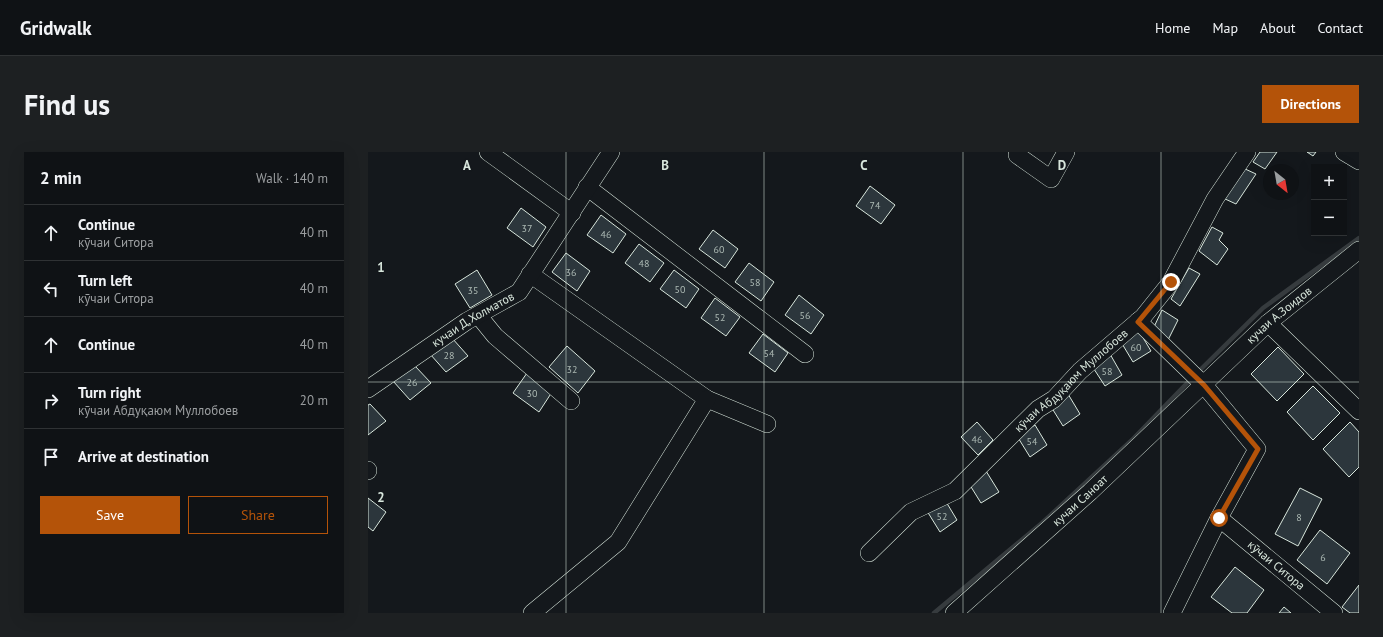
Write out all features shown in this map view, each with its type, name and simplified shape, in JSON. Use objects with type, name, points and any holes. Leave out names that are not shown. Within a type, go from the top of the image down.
[{"type":"street","points":[[488,152],[572,213]]},
{"type":"street","name":"кучаи Д,Холматов","points":[[368,389],[478,315],[519,292],[611,152]]},
{"type":"street","points":[[1017,155],[1050,179],[1066,152]]},
{"type":"street","name":"кӯчаи Абдуқаюм Муллобоев","points":[[869,553],[911,512],[955,491],[1038,409],[1054,399],[1080,371],[1138,322],[1171,282],[1215,199],[1247,152]]},
{"type":"street","points":[[1344,152],[1359,161]]},
{"type":"street","points":[[587,187],[805,354]]},
{"type":"street","name":"кучаи А.Зоидов","points":[[1197,379],[1359,250]]},
{"type":"street","points":[[530,274],[707,399],[766,424]]},
{"type":"street","points":[[478,315],[495,336],[571,401]]},
{"type":"street","points":[[1138,322],[1197,379],[1258,449],[1219,518],[1172,613]]},
{"type":"street","points":[[1268,323],[1359,411]]},
{"type":"street","name":"кучаи Саноат","points":[[954,613],[1090,492],[1197,379]]},
{"type":"street","points":[[532,613],[618,542],[707,399]]},
{"type":"street","name":"кӯчаи Ситора","points":[[1219,518],[1334,613]]},
{"type":"building","points":[[1260,152],[1277,152],[1269,164],[1263,164],[1263,168],[1253,162]]},
{"type":"building","points":[[1307,152],[1316,152],[1313,156]]},
{"type":"building","points":[[1243,168],[1256,174],[1236,204],[1223,198]]},
{"type":"building","points":[[870,186],[895,205],[881,224],[856,206]]},
{"type":"building","points":[[521,208],[546,227],[533,247],[507,228]]},
{"type":"building","points":[[601,215],[626,234],[613,253],[587,235]]},
{"type":"building","points":[[1212,227],[1223,233],[1219,240],[1228,249],[1217,265],[1199,251]]},
{"type":"building","points":[[713,230],[738,249],[725,268],[699,249]]},
{"type":"building","points":[[639,244],[664,263],[650,282],[625,263]]},
{"type":"building","points":[[566,253],[590,271],[577,291],[552,272]]},
{"type":"building","points":[[749,263],[774,282],[761,301],[735,282]]},
{"type":"building","points":[[1189,268],[1200,274],[1180,306],[1171,299]]},
{"type":"building","points":[[477,270],[492,295],[470,308],[455,284]]},
{"type":"building","points":[[674,270],[699,289],[686,308],[660,289]]},
{"type":"building","points":[[799,295],[824,315],[811,334],[785,315]]},
{"type":"building","points":[[715,298],[740,317],[726,336],[701,318]]},
{"type":"building","points":[[1162,310],[1178,320],[1168,340],[1153,329]]},
{"type":"building","points":[[1139,331],[1151,351],[1133,362],[1121,342]]},
{"type":"building","points":[[763,334],[788,353],[775,372],[749,353]]},
{"type":"building","points":[[452,338],[468,356],[446,372],[430,354]]},
{"type":"building","points":[[567,346],[595,371],[578,393],[549,367]]},
{"type":"building","points":[[1278,347],[1304,374],[1277,401],[1251,374]]},
{"type":"building","points":[[1110,354],[1122,375],[1105,386],[1092,366]]},
{"type":"building","points":[[415,366],[431,383],[410,400],[393,381]]},
{"type":"building","points":[[527,373],[552,392],[539,412],[513,393]]},
{"type":"building","points":[[1313,386],[1340,413],[1313,440],[1287,412]]},
{"type":"building","points":[[1068,394],[1080,414],[1063,426],[1050,405]]},
{"type":"building","points":[[370,404],[386,421],[368,435],[368,405]]},
{"type":"building","points":[[977,422],[993,440],[978,455],[961,437]]},
{"type":"building","points":[[1350,422],[1359,432],[1359,467],[1349,477],[1323,449]]},
{"type":"building","points":[[1035,425],[1047,445],[1030,457],[1017,436]]},
{"type":"building","points":[[986,471],[999,492],[981,503],[968,482]]},
{"type":"building","points":[[1300,488],[1322,499],[1298,546],[1275,534]]},
{"type":"building","points":[[368,498],[386,512],[373,531],[368,527]]},
{"type":"building","points":[[945,500],[957,520],[940,532],[927,511]]},
{"type":"building","points":[[1320,530],[1350,553],[1327,584],[1297,560]]},
{"type":"building","points":[[1235,567],[1264,590],[1247,613],[1232,613],[1211,597]]},
{"type":"building","points":[[1359,585],[1359,613],[1350,613],[1342,607]]},
{"type":"building","points":[[1284,607],[1291,613],[1279,613]]},
{"type":"waterway","points":[[1197,373],[1263,308],[1359,238]]},
{"type":"waterway","points":[[934,613],[1042,523],[1132,440],[1191,379]]},
{"type":"route","points":[[1171,282],[1138,322],[1204,385],[1258,449],[1219,518]]}]
